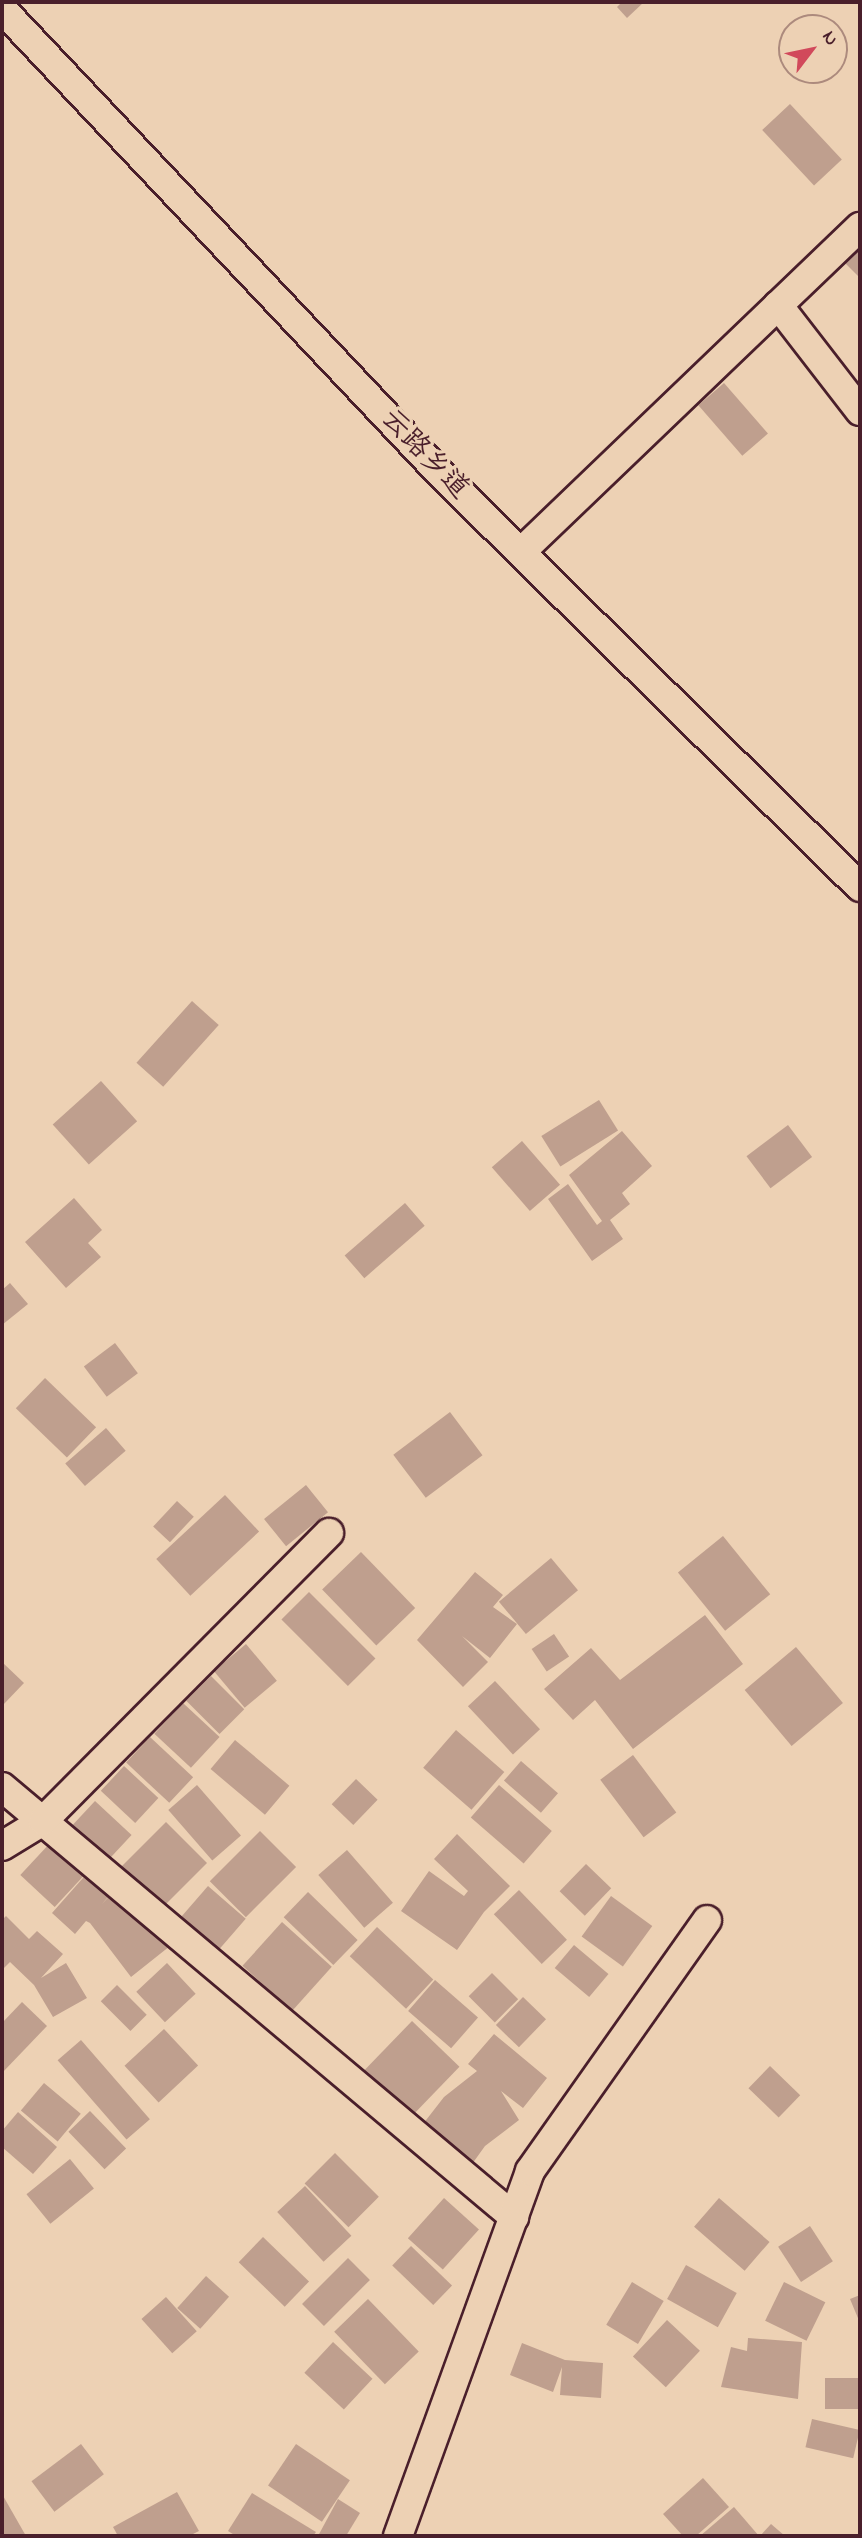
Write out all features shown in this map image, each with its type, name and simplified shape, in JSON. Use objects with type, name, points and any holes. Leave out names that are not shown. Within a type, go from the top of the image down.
[{"type":"street","name":"云路乡道","points":[[2,9],[521,552],[860,887]]},
{"type":"street","points":[[521,552],[860,227]]},
{"type":"street","points":[[778,305],[860,411]]},
{"type":"street","points":[[2,1846],[43,1821],[330,1533]]},
{"type":"street","points":[[2,1787],[514,2217]]},
{"type":"street","points":[[398,2536],[530,2171],[707,1920]]},
{"type":"building","points":[[622,2],[644,2],[627,18],[617,7]]},
{"type":"building","points":[[790,104],[842,160],[814,185],[762,130]]},
{"type":"building","points":[[860,245],[860,278],[843,261]]},
{"type":"building","points":[[724,383],[768,434],[742,456],[698,405]]},
{"type":"building","points":[[192,1001],[219,1025],[163,1087],[136,1063]]},
{"type":"building","points":[[101,1081],[137,1121],[89,1165],[53,1124]]},
{"type":"building","points":[[599,1100],[618,1131],[560,1167],[541,1136]]},
{"type":"building","points":[[788,1125],[812,1157],[771,1188],[746,1156]]},
{"type":"building","points":[[622,1131],[652,1166],[622,1193],[630,1204],[610,1220],[623,1239],[592,1261],[548,1199],[568,1184],[597,1225],[602,1221],[569,1175]]},
{"type":"building","points":[[522,1141],[560,1185],[530,1211],[492,1167]]},
{"type":"building","points":[[74,1198],[102,1230],[88,1243],[101,1257],[66,1288],[25,1242]]},
{"type":"building","points":[[405,1203],[425,1226],[364,1278],[345,1255]]},
{"type":"building","points":[[10,1283],[28,1304],[2,1325],[2,1290]]},
{"type":"building","points":[[115,1343],[138,1373],[107,1397],[84,1366]]},
{"type":"building","points":[[45,1378],[96,1427],[67,1458],[16,1408]]},
{"type":"building","points":[[450,1412],[482,1455],[426,1498],[393,1455]]},
{"type":"building","points":[[106,1428],[126,1451],[85,1486],[65,1463]]},
{"type":"building","points":[[306,1485],[328,1512],[286,1546],[264,1519]]},
{"type":"building","points":[[225,1495],[259,1532],[190,1596],[156,1559]]},
{"type":"building","points":[[177,1501],[194,1517],[170,1542],[153,1527]]},
{"type":"building","points":[[723,1536],[770,1594],[725,1631],[678,1573]]},
{"type":"building","points":[[361,1552],[415,1608],[376,1646],[322,1590]]},
{"type":"building","points":[[551,1558],[578,1590],[526,1634],[499,1602]]},
{"type":"building","points":[[475,1572],[503,1595],[493,1607],[517,1624],[490,1658],[462,1636],[488,1662],[463,1687],[417,1640]]},
{"type":"building","points":[[309,1592],[375,1658],[348,1686],[281,1620]]},
{"type":"building","points":[[705,1615],[743,1664],[633,1749],[595,1700],[573,1720],[544,1689],[591,1648],[620,1680]]},
{"type":"building","points":[[554,1634],[569,1656],[547,1671],[532,1649]]},
{"type":"building","points":[[246,1644],[277,1681],[245,1708],[214,1671]]},
{"type":"building","points":[[796,1647],[843,1703],[792,1746],[745,1690]]},
{"type":"building","points":[[2,1662],[24,1683],[2,1706]]},
{"type":"building","points":[[211,1676],[244,1709],[219,1734],[186,1701]]},
{"type":"building","points":[[495,1681],[540,1729],[513,1755],[468,1706]]},
{"type":"building","points":[[183,1703],[220,1737],[191,1768],[154,1734]]},
{"type":"building","points":[[456,1730],[504,1772],[471,1810],[423,1768]]},
{"type":"building","points":[[150,1737],[193,1777],[169,1803],[126,1763]]},
{"type":"building","points":[[235,1740],[289,1786],[265,1815],[211,1769]]},
{"type":"building","points":[[633,1755],[676,1813],[644,1837],[600,1780]]},
{"type":"building","points":[[521,1761],[558,1793],[541,1813],[504,1781]]},
{"type":"building","points":[[124,1766],[158,1798],[135,1823],[101,1791]]},
{"type":"building","points":[[356,1779],[378,1800],[353,1825],[332,1804]]},
{"type":"building","points":[[197,1785],[241,1836],[212,1860],[168,1810]]},
{"type":"building","points":[[499,1785],[552,1831],[524,1863],[471,1817]]},
{"type":"building","points":[[95,1801],[132,1835],[104,1865],[67,1831]]},
{"type":"building","points":[[166,1822],[207,1863],[162,1908],[121,1867]]},
{"type":"building","points":[[260,1831],[296,1867],[246,1917],[210,1881]]},
{"type":"building","points":[[457,1834],[510,1886],[484,1912],[457,1950],[401,1911],[429,1871],[464,1896],[468,1891],[434,1859]]},
{"type":"building","points":[[51,1842],[85,1874],[55,1907],[20,1875]]},
{"type":"building","points":[[347,1850],[393,1903],[364,1928],[318,1875]]},
{"type":"building","points":[[586,1864],[611,1888],[585,1916],[560,1891]]},
{"type":"building","points":[[90,1870],[113,1891],[102,1904],[118,1887],[170,1946],[131,1977],[90,1923],[86,1921],[75,1934],[52,1913]]},
{"type":"building","points":[[208,1886],[246,1919],[218,1951],[180,1918]]},
{"type":"building","points":[[519,1890],[567,1940],[542,1964],[494,1914]]},
{"type":"building","points":[[308,1892],[358,1940],[333,1965],[284,1917]]},
{"type":"building","points":[[611,1896],[652,1926],[623,1966],[582,1936]]},
{"type":"building","points":[[6,1916],[29,1939],[37,1931],[63,1954],[41,1978],[66,1963],[87,1998],[53,2017],[34,1985],[10,1962],[2,1970],[2,1920]]},
{"type":"building","points":[[282,1922],[332,1967],[292,2011],[243,1966]]},
{"type":"building","points":[[377,1927],[433,1980],[406,2009],[350,1956]]},
{"type":"building","points":[[574,1945],[608,1974],[589,1997],[555,1968]]},
{"type":"building","points":[[167,1963],[196,1994],[165,2022],[136,1992]]},
{"type":"building","points":[[492,1973],[518,1999],[495,2022],[469,1996]]},
{"type":"building","points":[[435,1980],[478,2017],[451,2048],[408,2011]]},
{"type":"building","points":[[117,1985],[147,2015],[130,2031],[101,2001]]},
{"type":"building","points":[[523,1997],[546,2019],[519,2047],[496,2025]]},
{"type":"building","points":[[22,2002],[47,2026],[2,2073],[2,2023]]},
{"type":"building","points":[[412,2021],[459,2067],[403,2125],[356,2079]]},
{"type":"building","points":[[164,2029],[198,2066],[159,2102],[125,2066]]},
{"type":"building","points":[[494,2034],[547,2078],[523,2108],[501,2091],[519,2120],[485,2146],[467,2171],[416,2133],[444,2097],[477,2071],[468,2064]]},
{"type":"building","points":[[81,2040],[150,2119],[126,2140],[58,2060]]},
{"type":"building","points":[[770,2066],[800,2095],[779,2117],[748,2088]]},
{"type":"building","points":[[44,2083],[81,2114],[58,2141],[21,2111]]},
{"type":"building","points":[[90,2111],[126,2148],[105,2169],[68,2132]]},
{"type":"building","points":[[18,2112],[57,2147],[33,2174],[2,2147],[2,2131]]},
{"type":"building","points":[[335,2153],[379,2197],[348,2227],[305,2183]]},
{"type":"building","points":[[70,2159],[94,2189],[50,2224],[26,2194]]},
{"type":"building","points":[[305,2186],[351,2236],[324,2262],[277,2212]]},
{"type":"building","points":[[444,2198],[479,2229],[443,2270],[408,2238]]},
{"type":"building","points":[[719,2198],[770,2242],[745,2271],[694,2227]]},
{"type":"building","points":[[810,2226],[833,2261],[801,2282],[778,2247]]},
{"type":"building","points":[[263,2237],[309,2281],[285,2307],[239,2262]]},
{"type":"building","points":[[411,2246],[452,2286],[433,2305],[392,2265]]},
{"type":"building","points":[[348,2258],[370,2280],[324,2326],[302,2304]]},
{"type":"building","points":[[686,2265],[737,2293],[718,2327],[667,2299]]},
{"type":"building","points":[[206,2276],[229,2297],[200,2329],[177,2308]]},
{"type":"building","points":[[632,2282],[664,2301],[638,2344],[606,2325]]},
{"type":"building","points":[[784,2282],[825,2302],[806,2341],[765,2321]]},
{"type":"building","points":[[860,2295],[860,2323],[850,2299]]},
{"type":"building","points":[[166,2297],[197,2331],[172,2353],[141,2319]]},
{"type":"building","points":[[368,2299],[419,2352],[385,2384],[334,2332]]},
{"type":"building","points":[[667,2320],[700,2351],[666,2387],[633,2357]]},
{"type":"building","points":[[748,2338],[802,2342],[798,2399],[721,2387],[731,2347],[747,2351]]},
{"type":"building","points":[[333,2342],[372,2379],[344,2410],[304,2373]]},
{"type":"building","points":[[522,2343],[565,2360],[603,2363],[601,2398],[560,2395],[562,2367],[553,2392],[510,2375]]},
{"type":"building","points":[[825,2378],[860,2378],[860,2409],[825,2409]]},
{"type":"building","points":[[812,2419],[860,2430],[853,2458],[805,2447]]},
{"type":"building","points":[[81,2444],[104,2474],[54,2512],[31,2481]]},
{"type":"building","points":[[296,2444],[350,2480],[322,2522],[268,2485]]},
{"type":"building","points":[[703,2478],[729,2507],[696,2536],[683,2536],[663,2514]]},
{"type":"building","points":[[177,2492],[199,2531],[189,2536],[118,2536],[113,2527]]},
{"type":"building","points":[[252,2493],[316,2532],[313,2536],[236,2536],[228,2531]]},
{"type":"building","points":[[2,2494],[26,2536],[2,2536]]},
{"type":"building","points":[[338,2499],[360,2513],[346,2536],[318,2536]]},
{"type":"building","points":[[734,2507],[759,2536],[700,2536]]},
{"type":"building","points":[[771,2524],[785,2536],[760,2536]]}]
